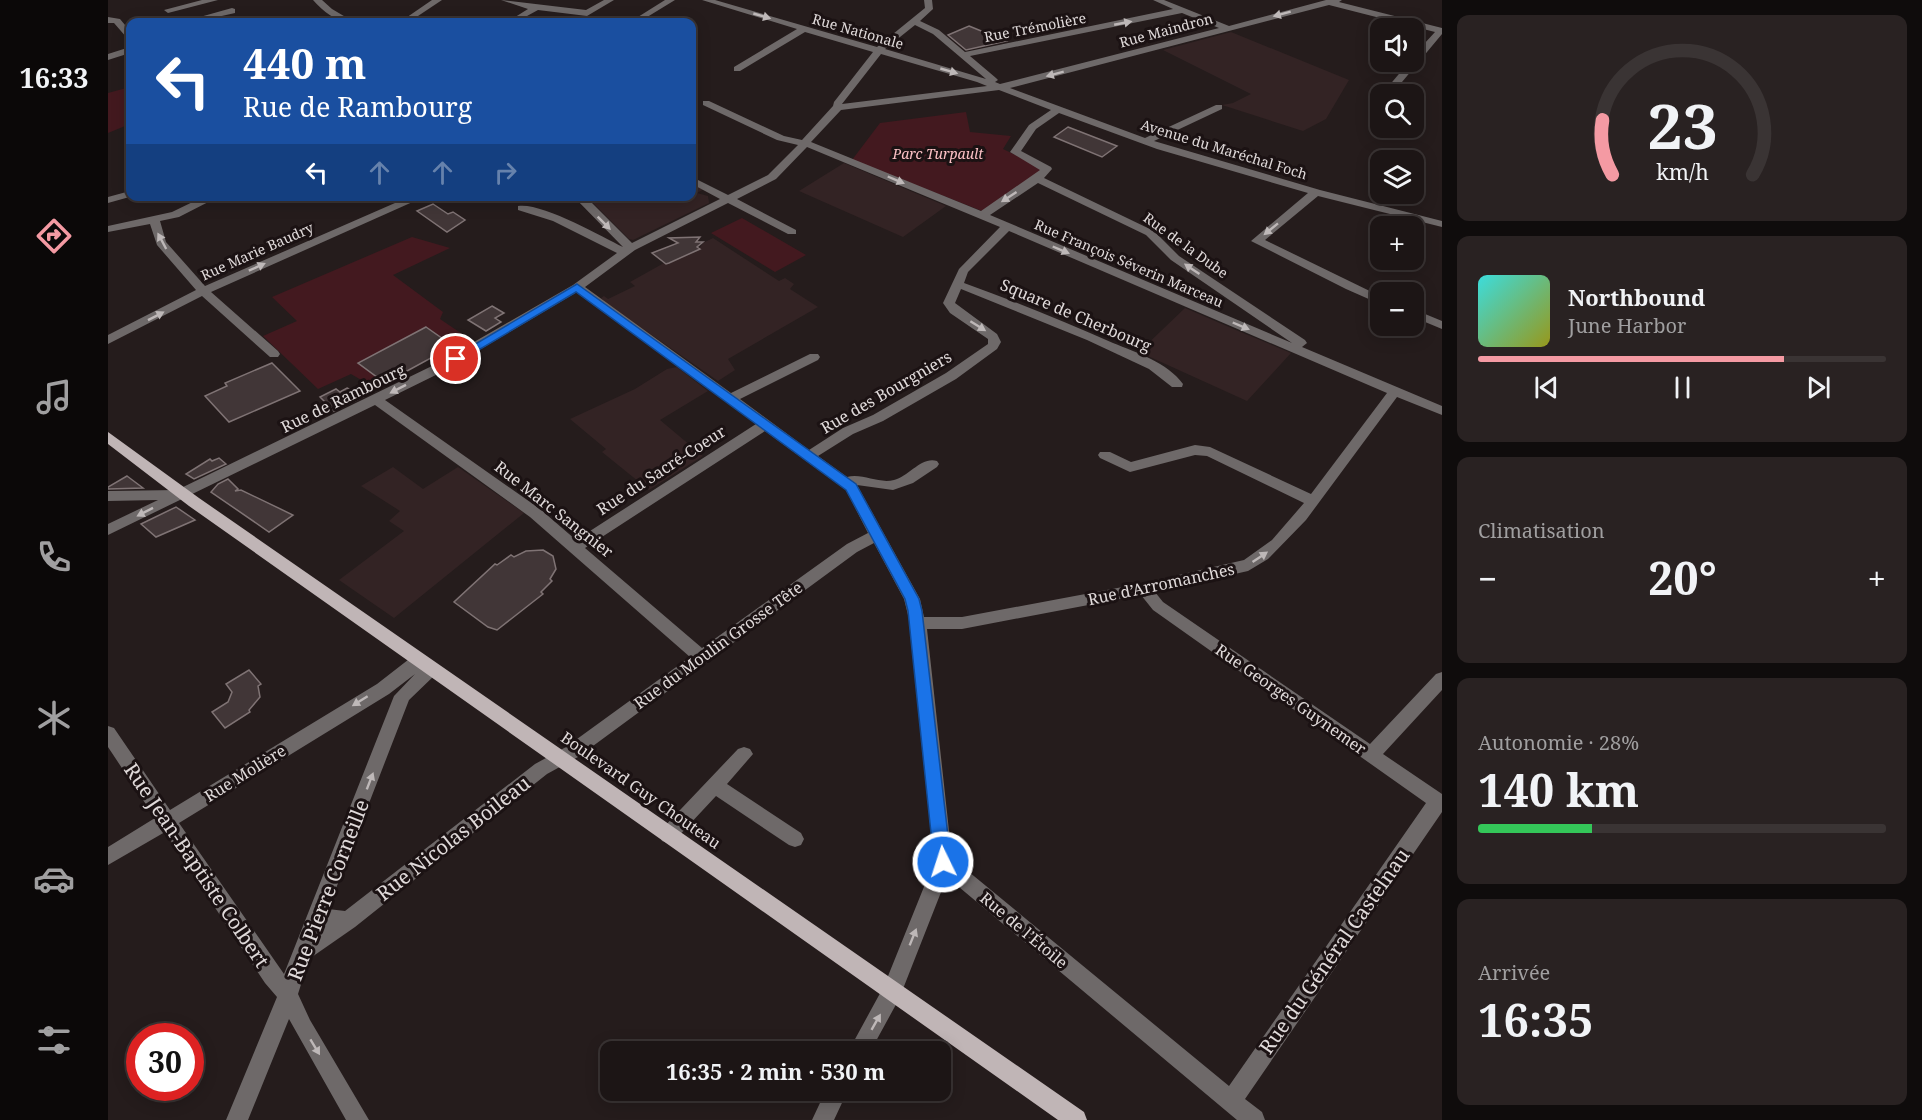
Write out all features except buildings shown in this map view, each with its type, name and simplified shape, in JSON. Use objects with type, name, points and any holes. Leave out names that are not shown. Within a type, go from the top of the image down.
[{"type":"main road","name":"Boulevard Guy Chouteau","points":[[108,437],[182,493],[424,665],[1076,1120]]},
{"type":"street","points":[[168,10],[214,0]]},
{"type":"street","points":[[226,0],[237,18]]},
{"type":"street","points":[[317,0],[334,18]]},
{"type":"street","points":[[410,18],[438,0]]},
{"type":"street","points":[[506,0],[537,7],[587,13],[610,0]]},
{"type":"street","points":[[519,18],[550,0]]},
{"type":"street","points":[[641,18],[671,0]]},
{"type":"street","name":"Rue Nationale","points":[[706,0],[1002,87]]},
{"type":"street","name":"Rue de Rambourg","points":[[182,493],[200,487],[377,400],[489,340],[577,287],[628,250],[772,177],[783,168],[838,107],[837,104],[878,51],[929,9],[928,0]]},
{"type":"street","points":[[1157,0],[1227,28]]},
{"type":"street","name":"Rue Maindron","points":[[838,107],[1002,87],[1338,0]]},
{"type":"street","points":[[1328,2],[1441,31],[1424,49]]},
{"type":"street","name":"Rue Trémolière","points":[[963,55],[1183,10]]},
{"type":"street","points":[[203,18],[232,11]]},
{"type":"street","points":[[108,20],[117,21],[126,31]]},
{"type":"street","points":[[914,21],[936,32],[1002,87]]},
{"type":"street","points":[[736,69],[803,29]]},
{"type":"street","points":[[108,57],[126,51]]},
{"type":"street","points":[[1396,84],[1405,72]]},
{"type":"street","name":"Avenue du Maréchal Foch","points":[[1002,87],[1146,142],[1316,192],[1442,224]]},
{"type":"street","name":"Rue François Séverin Marceau","points":[[705,103],[781,138],[805,142],[1395,391],[1440,407]]},
{"type":"street","points":[[1146,142],[1154,136],[1219,106]]},
{"type":"street","points":[[981,216],[1037,179],[1047,169],[1015,152],[1032,127],[1058,109]]},
{"type":"street","name":"Rue de la Dube","points":[[1037,179],[1150,233],[1175,258],[1304,345],[1302,351]]},
{"type":"street","points":[[696,182],[792,232]]},
{"type":"street","points":[[1316,192],[1257,241],[1370,296]]},
{"type":"street","points":[[108,200],[126,195]]},
{"type":"street","points":[[108,229],[154,220],[194,208],[206,201]]},
{"type":"street","name":"Rue Marie Baudry","points":[[108,340],[203,291],[410,201]]},
{"type":"street","points":[[583,201],[628,250]]},
{"type":"street","points":[[522,208],[557,219],[628,250]]},
{"type":"street","points":[[154,220],[161,243],[203,291],[274,354]]},
{"type":"street","points":[[957,284],[963,271],[1007,227]]},
{"type":"street","name":"Square de Cherbourg","points":[[957,284],[1108,345],[1163,370],[1177,384]]},
{"type":"street","name":"Rue des Bourgniers","points":[[809,456],[848,431],[878,418],[951,376],[993,346],[994,340],[989,333],[954,310],[949,303],[957,284]]},
{"type":"street","points":[[577,287],[845,482],[856,493],[912,599],[918,623],[943,862],[892,992],[864,1041]]},
{"type":"street","points":[[1424,318],[1442,325]]},
{"type":"street","points":[[730,399],[814,357]]},
{"type":"street","name":"Rue d’Arromanches","points":[[918,623],[962,623],[1144,589],[1248,565],[1279,543],[1395,391]]},
{"type":"street","name":"Rue Marc Sangnier","points":[[377,400],[526,507],[576,547],[700,657]]},
{"type":"street","name":"Rue du Sacré-Coeur","points":[[576,547],[765,424]]},
{"type":"street","points":[[1105,455],[1130,467],[1184,452],[1195,450],[1210,452],[1313,501]]},
{"type":"street","points":[[845,482],[859,478],[895,486],[932,464]]},
{"type":"street","points":[[108,496],[182,493]]},
{"type":"street","points":[[108,530],[182,493]]},
{"type":"street","name":"Rue du Moulin Grosse Tête","points":[[560,759],[852,548],[878,534]]},
{"type":"street","name":"Rue Georges Guynemer","points":[[1144,589],[1158,606],[1440,803]]},
{"type":"street","name":"Rue Molière","points":[[108,857],[424,665]]},
{"type":"street","name":"Rue Pierre Corneille","points":[[237,1120],[288,995],[295,969],[402,696],[424,665]]},
{"type":"street","points":[[1371,754],[1442,679]]},
{"type":"street","points":[[383,689],[392,690],[402,696]]},
{"type":"street","name":"Rue Jean-Baptiste Colbert","points":[[108,733],[272,976],[288,995],[303,1027],[358,1120]]},
{"type":"street","points":[[668,835],[744,754]]},
{"type":"street","name":"Rue Nicolas Boileau","points":[[303,953],[348,921],[541,770],[560,759]]},
{"type":"street","points":[[715,786],[795,839]]},
{"type":"street","name":"Rue du Général Castelnau","points":[[1231,1101],[1440,803]]},
{"type":"street","name":"Rue de l’Étoile","points":[[943,862],[1254,1120]]},
{"type":"street","points":[[317,917],[348,921]]},
{"type":"street","points":[[823,1120],[832,1101]]},
{"type":"shaded area","points":[[1231,32],[1349,80],[1326,119],[1303,131],[1222,105],[1233,103],[1251,94],[1163,50]]},
{"type":"shaded area","points":[[844,163],[946,206],[903,237],[799,191]]},
{"type":"shaded area","points":[[696,186],[704,189],[697,193],[708,196],[709,203],[633,240],[629,239],[591,201],[696,201]]},
{"type":"shaded area","points":[[713,238],[779,281],[785,278],[794,284],[790,289],[818,307],[728,359],[735,370],[718,381],[601,298],[604,296],[608,299],[635,286],[630,282],[664,263],[670,263],[699,249],[703,243]]},
{"type":"shaded area","points":[[1185,308],[1291,353],[1247,401],[1139,352]]},
{"type":"shaded area","points":[[677,367],[708,391],[660,420],[703,456],[649,490],[602,452],[606,449],[570,419],[635,389],[667,369]]},
{"type":"shaded area","points":[[393,467],[423,489],[458,467],[524,513],[394,618],[339,580],[404,531],[389,521],[400,511],[361,486]]},
{"type":"green space","points":[[126,88],[126,126],[108,133],[108,93]]},
{"type":"green space","name":"Parc Turpault","points":[[966,112],[970,132],[1011,136],[1003,149],[1042,168],[1035,178],[982,211],[852,160],[880,123]]},
{"type":"green space","points":[[742,218],[806,255],[775,272],[711,233]]},
{"type":"green space","points":[[412,237],[450,248],[393,275],[443,312],[440,319],[468,338],[375,388],[351,374],[318,389],[263,336],[297,321],[272,297]]},
{"type":"route","points":[[456,359],[577,287],[851,487],[912,599],[918,623],[943,862]]}]
